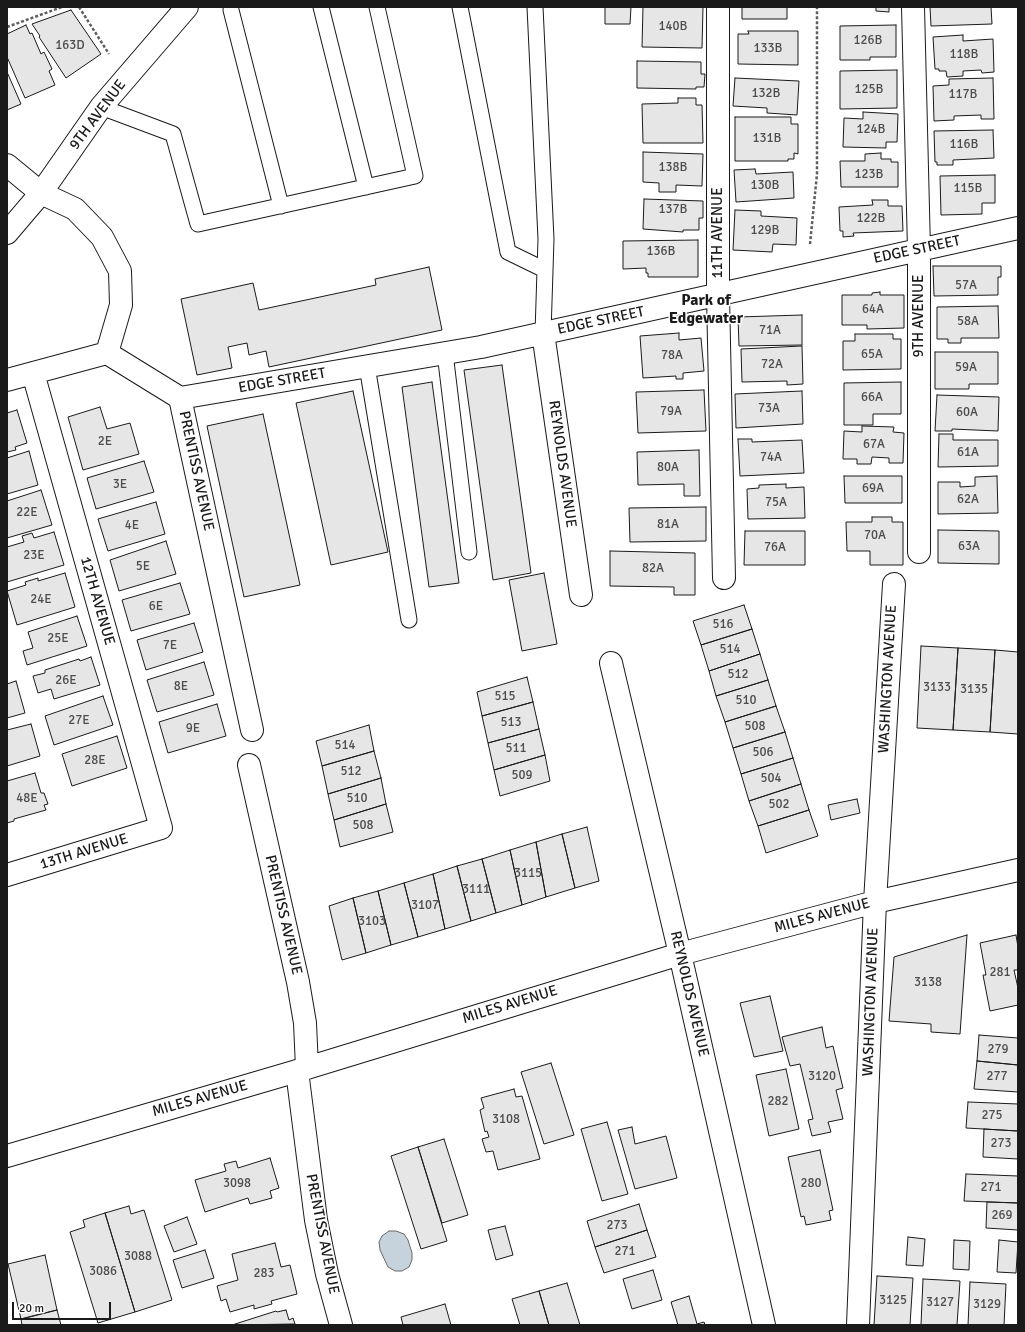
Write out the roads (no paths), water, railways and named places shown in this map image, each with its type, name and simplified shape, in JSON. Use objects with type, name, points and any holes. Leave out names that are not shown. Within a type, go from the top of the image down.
[{"type":"street","name":"9TH AVENUE","points":[[7,233],[40,193],[101,107],[186,7]]},
{"type":"street","name":"11TH AVENUE","points":[[718,7],[718,295],[724,578]]},
{"type":"street","name":"9TH AVENUE","points":[[913,7],[918,250],[919,552]]},
{"type":"street","points":[[7,165],[40,193],[75,209],[102,237],[120,270],[121,305],[107,353],[7,380]]},
{"type":"street","name":"EDGE STREET","points":[[180,398],[445,353],[718,295],[1018,228]]},
{"type":"street","name":"REYNOLDS AVENUE","points":[[543,333],[581,595]]},
{"type":"street","name":"PRENTISS AVENUE","points":[[107,353],[180,398],[252,730]]},
{"type":"street","name":"12TH AVENUE","points":[[33,373],[161,828]]},
{"type":"street","name":"WASHINGTON AVENUE","points":[[858,1325],[875,902],[894,584]]},
{"type":"street","name":"REYNOLDS AVENUE","points":[[611,663],[680,954],[764,1325]]},
{"type":"street","name":"PRENTISS AVENUE","points":[[249,765],[298,982],[305,1023],[302,1069],[316,1220],[327,1274],[341,1325]]},
{"type":"street","name":"13TH AVENUE","points":[[7,875],[161,828]]},
{"type":"street","name":"MILES AVENUE","points":[[7,1156],[302,1069],[680,954],[875,902],[1018,870]]},
{"type":"lane","points":[[321,7],[366,187]]},
{"type":"lane","points":[[101,107],[173,134],[198,224],[415,176],[377,7]]},
{"type":"lane","points":[[460,7],[508,252],[545,270]]},
{"type":"lane","points":[[535,7],[546,239],[543,333]]},
{"type":"lane","points":[[231,10],[281,206]]},
{"type":"lane","points":[[445,353],[469,552]]},
{"type":"lane","points":[[367,366],[409,620]]},
{"type":"district","name":"Park of Edgewater","points":[[706,310]]}]
